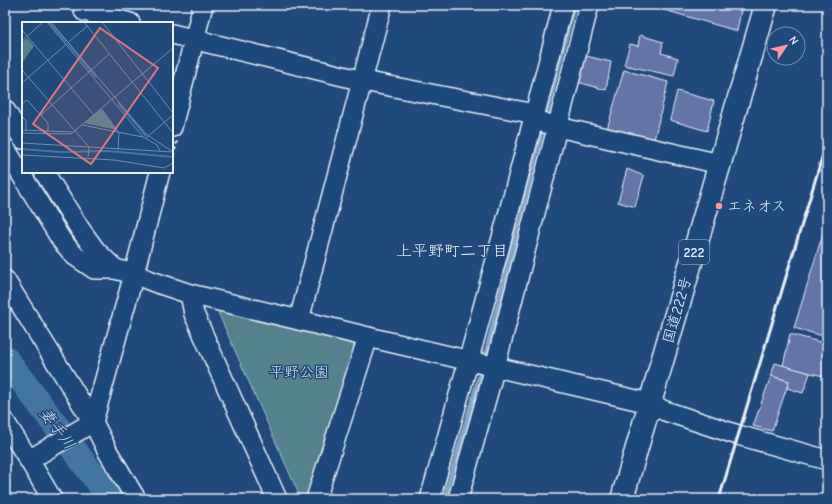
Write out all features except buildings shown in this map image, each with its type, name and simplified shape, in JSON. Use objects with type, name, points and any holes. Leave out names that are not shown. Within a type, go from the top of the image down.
[{"type":"highway","name":"国道222号","points":[[622,499],[766,5]]},
{"type":"street","points":[[173,123],[203,5]]},
{"type":"street","points":[[299,320],[382,5]]},
{"type":"street","points":[[458,499],[482,364],[545,122],[564,5]]},
{"type":"street","points":[[430,499],[482,364],[545,122],[589,5]]},
{"type":"street","points":[[83,13],[125,22]]},
{"type":"street","points":[[173,34],[363,81],[545,122],[720,164]]},
{"type":"street","points":[[13,115],[22,137]]},
{"type":"street","points":[[5,148],[62,241],[75,256],[94,269],[115,269],[134,274],[190,294],[649,403],[665,411],[827,460]]},
{"type":"street","points":[[45,173],[80,229],[96,251],[115,269]]},
{"type":"street","points":[[34,457],[90,423],[134,274],[160,173]]},
{"type":"street","points":[[5,280],[136,499]]},
{"type":"street","points":[[190,294],[194,314],[277,499]]},
{"type":"street","points":[[316,499],[368,337]]},
{"type":"street","points":[[5,422],[34,457],[52,499]]},
{"type":"street","points":[[5,439],[42,499]]},
{"type":"green space","name":"平野公園","points":[[212,299],[363,336],[316,499],[301,499]]},
{"type":"waterway","points":[[545,120],[574,5]]},
{"type":"waterway","points":[[484,360],[543,127]]},
{"type":"waterway","name":"妻手川","points":[[5,358],[111,499]]},
{"type":"waterway","points":[[444,499],[482,367]]},
{"type":"railway","points":[[719,499],[827,141]]},
{"type":"place","name":"エネオス","points":[[719,206]]},
{"type":"district","name":"上平野町二丁目","points":[[452,250]]}]
